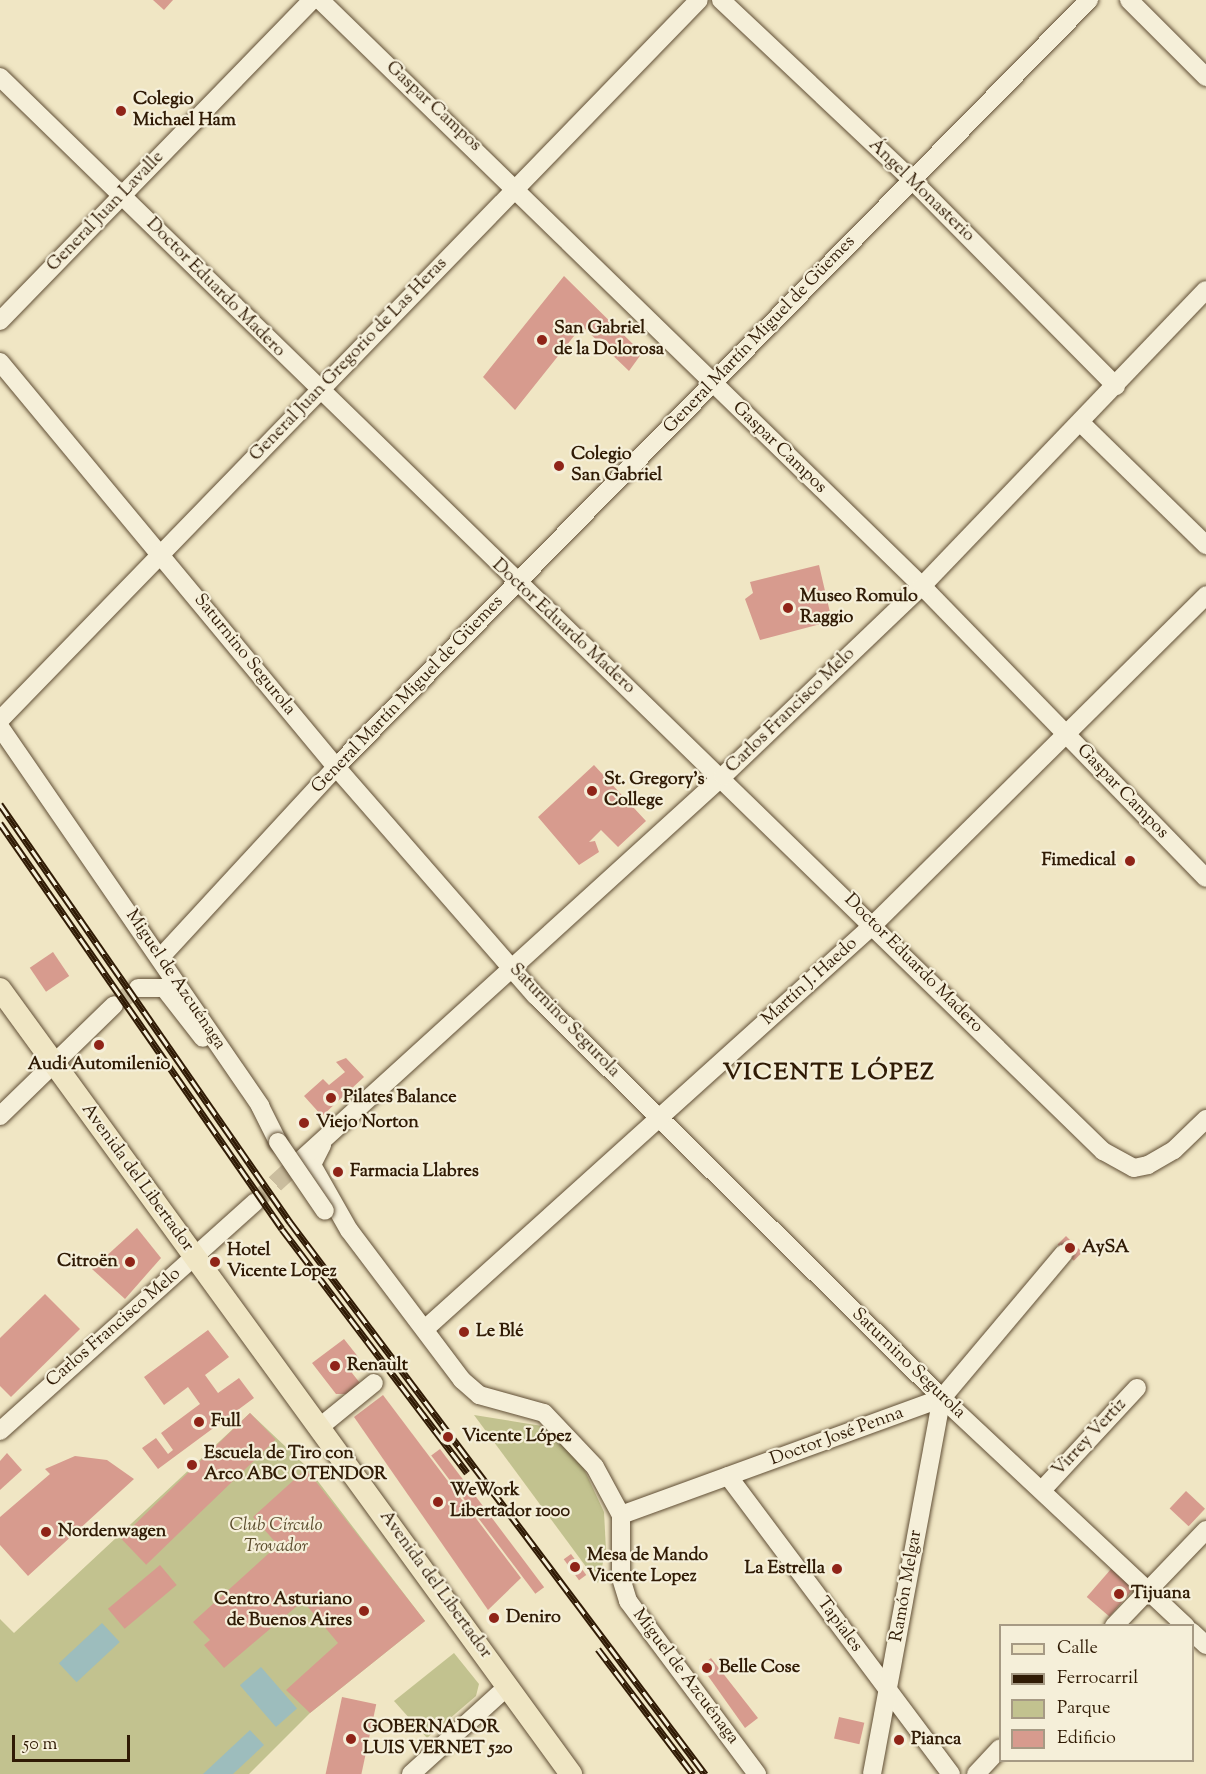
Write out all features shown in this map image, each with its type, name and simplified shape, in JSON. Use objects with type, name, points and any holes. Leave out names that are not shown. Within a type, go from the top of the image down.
[{"type":"main road","name":"Avenida del Libertador","points":[[0,989],[195,1258],[321,1426],[571,1774]]},
{"type":"street","name":"General Juan Lavalle","points":[[0,321],[312,0]]},
{"type":"street","name":"Gaspar Campos","points":[[320,0],[517,186],[712,383],[922,586],[1206,878]]},
{"type":"street","name":"General Juan Gregorio de Las Heras","points":[[0,720],[699,0]]},
{"type":"street","name":"Ángel Monasterio","points":[[721,0],[912,180],[1116,386]]},
{"type":"street","name":"General Martín Miguel de Güemes","points":[[160,958],[336,767],[1089,0]]},
{"type":"street","points":[[1129,0],[1206,77]]},
{"type":"street","name":"Doctor Eduardo Madero","points":[[0,76],[516,584],[723,776],[1103,1151],[1134,1168],[1163,1158],[1206,1119]]},
{"type":"street","name":"Carlos Francisco Melo","points":[[302,1159],[510,966],[723,776],[922,586],[1081,423],[1206,290]]},
{"type":"street","name":"Saturnino Segurola","points":[[0,362],[336,767],[510,966],[659,1118],[942,1398],[1043,1489],[1184,1624]]},
{"type":"street","points":[[1081,423],[1206,545]]},
{"type":"street","name":"Martín J. Haedo","points":[[425,1329],[873,925],[1067,735],[1206,594]]},
{"type":"street","name":"Miguel de Azcuénaga","points":[[0,727],[225,1053],[278,1142],[325,1211],[349,1230]]},
{"type":"street","points":[[138,988],[164,988],[195,1031],[225,1053]]},
{"type":"street","points":[[0,1116],[53,1061],[114,1005]]},
{"type":"street","name":"Miguel de Azcuénaga","points":[[328,1136],[312,1165],[349,1230],[425,1329],[479,1395],[544,1413],[564,1429],[595,1467],[621,1515],[621,1578],[628,1601],[757,1774]]},
{"type":"street","name":"Carlos Francisco Melo","points":[[0,1431],[255,1202]]},
{"type":"street","name":"Doctor José Penna","points":[[621,1515],[942,1398],[1064,1253]]},
{"type":"street","points":[[321,1426],[374,1383]]},
{"type":"street","name":"Virrey Vertiz","points":[[1043,1489],[1137,1388]]},
{"type":"street","name":"Ramón Melgar","points":[[872,1774],[942,1398]]},
{"type":"street","name":"Tapiales","points":[[728,1476],[951,1774]]},
{"type":"street","points":[[1116,1624],[1206,1530]]},
{"type":"street","points":[[1194,1634],[1206,1645]]},
{"type":"street","points":[[411,1774],[508,1686]]},
{"type":"street","points":[[976,1774],[999,1749]]},
{"type":"green space","name":"Club Círculo Trovador","points":[[250,1413],[307,1467],[425,1621],[310,1713],[249,1774],[0,1774],[0,1619],[14,1633]]},
{"type":"green space","points":[[474,1415],[542,1426],[579,1458],[604,1512],[606,1550],[598,1583]]},
{"type":"green space","points":[[454,1653],[479,1684],[476,1696],[427,1738],[394,1701]]},
{"type":"water","points":[[102,1623],[120,1642],[77,1682],[59,1663]]},
{"type":"water","points":[[261,1667],[297,1709],[276,1727],[240,1685]]},
{"type":"water","points":[[250,1730],[264,1745],[233,1774],[203,1774]]},
{"type":"building","points":[[153,0],[173,0],[164,10]]},
{"type":"building","name":"San Gabriel de la Dolorosa","points":[[564,276],[642,353],[629,371],[582,326],[515,410],[483,377]]},
{"type":"building","name":"Museo Romulo Raggio","points":[[819,565],[832,621],[760,640],[745,599],[753,593],[750,582]]},
{"type":"building","name":"St. Gregory's College","points":[[594,765],[646,821],[618,847],[601,830],[589,842],[595,841],[599,852],[579,865],[538,817]]},
{"type":"building","points":[[53,952],[69,976],[46,992],[30,968]]},
{"type":"building","points":[[346,1058],[364,1077],[322,1116],[304,1096],[323,1079],[329,1085],[345,1072],[336,1062]]},
{"type":"building","name":"Citroën","points":[[137,1228],[161,1258],[125,1299],[92,1269]]},
{"type":"building","name":"AySA","points":[[1066,1236],[1082,1252],[1074,1261],[1058,1244]]},
{"type":"building","points":[[45,1294],[80,1329],[11,1397],[0,1386],[0,1338]]},
{"type":"building","points":[[208,1330],[229,1357],[205,1375],[218,1393],[239,1378],[254,1398],[158,1469],[142,1448],[156,1438],[168,1454],[173,1450],[161,1433],[200,1404],[188,1387],[164,1405],[144,1377]]},
{"type":"building","name":"Renault","points":[[344,1339],[359,1358],[352,1373],[360,1383],[346,1394],[336,1394],[312,1363]]},
{"type":"building","name":"WeWork Libertador 1000","points":[[383,1395],[521,1578],[488,1610],[354,1417]]},
{"type":"building","points":[[250,1413],[276,1440],[146,1565],[121,1538]]},
{"type":"building","points":[[440,1449],[544,1587],[535,1594],[431,1456]]},
{"type":"building","points":[[7,1453],[22,1470],[0,1490],[0,1461]]},
{"type":"building","points":[[75,1456],[107,1460],[134,1479],[28,1576],[0,1545],[0,1517],[50,1474],[45,1469]]},
{"type":"building","points":[[306,1469],[425,1621],[310,1713],[286,1690],[338,1643],[303,1601],[224,1668],[204,1645],[210,1640],[193,1622],[278,1545],[253,1517]]},
{"type":"building","points":[[1186,1491],[1205,1509],[1189,1526],[1170,1509]]},
{"type":"building","name":"Mesa de Mando Vicente Lopez","points":[[571,1554],[586,1575],[579,1580],[564,1559]]},
{"type":"building","points":[[160,1565],[177,1585],[125,1629],[108,1609]]},
{"type":"building","points":[[1111,1569],[1134,1589],[1109,1617],[1087,1597]]},
{"type":"building","points":[[711,1658],[758,1718],[745,1728],[701,1666]]},
{"type":"building","name":"GOBERNADOR LUIS VERNET 520","points":[[342,1697],[376,1704],[361,1774],[326,1774]]},
{"type":"building","points":[[839,1717],[864,1723],[859,1744],[834,1738]]},
{"type":"tunnel","points":[[114,1005],[138,988]]},
{"type":"tunnel","points":[[255,1202],[302,1159]]},
{"type":"railway","points":[[0,804],[290,1222],[705,1774]]},
{"type":"railway","points":[[0,823],[282,1229],[467,1473]]},
{"type":"railway","points":[[598,1649],[693,1774]]},
{"type":"place","name":"Colegio Michael Ham","points":[[121,111]]},
{"type":"place","name":"San Gabriel de la Dolorosa","points":[[542,340]]},
{"type":"place","name":"Colegio San Gabriel","points":[[559,466]]},
{"type":"place","name":"Museo Romulo Raggio","points":[[788,608]]},
{"type":"place","name":"St. Gregory's College","points":[[592,791]]},
{"type":"place","name":"Fimedical","points":[[1130,861]]},
{"type":"place","name":"Audi Automilenio","points":[[99,1045]]},
{"type":"place","name":"Pilates Balance","points":[[331,1098]]},
{"type":"place","name":"Viejo Norton","points":[[304,1123]]},
{"type":"place","name":"Farmacia Llabres","points":[[338,1172]]},
{"type":"place","name":"AySA","points":[[1070,1248]]},
{"type":"place","name":"Citroën","points":[[130,1262]]},
{"type":"place","name":"Hotel Vicente Lopez","points":[[215,1262]]},
{"type":"place","name":"Le Blé","points":[[464,1332]]},
{"type":"place","name":"Renault","points":[[335,1366]]},
{"type":"place","name":"Full","points":[[199,1422]]},
{"type":"place","name":"Vicente López","points":[[448,1437]]},
{"type":"place","name":"Escuela de Tiro con Arco ABC OTENDOR","points":[[192,1465]]},
{"type":"place","name":"WeWork Libertador 1000","points":[[438,1502]]},
{"type":"place","name":"Nordenwagen","points":[[46,1532]]},
{"type":"place","name":"Mesa de Mando Vicente Lopez","points":[[575,1567]]},
{"type":"place","name":"La Estrella","points":[[837,1569]]},
{"type":"place","name":"Tijuana","points":[[1119,1594]]},
{"type":"place","name":"Centro Asturiano de Buenos Aires","points":[[364,1611]]},
{"type":"place","name":"Deniro","points":[[494,1618]]},
{"type":"place","name":"Belle Cose","points":[[707,1668]]},
{"type":"place","name":"GOBERNADOR LUIS VERNET 520","points":[[351,1739]]},
{"type":"place","name":"Pianca","points":[[899,1740]]},
{"type":"district","name":"VICENTE LÓPEZ","points":[[829,1074]]}]
